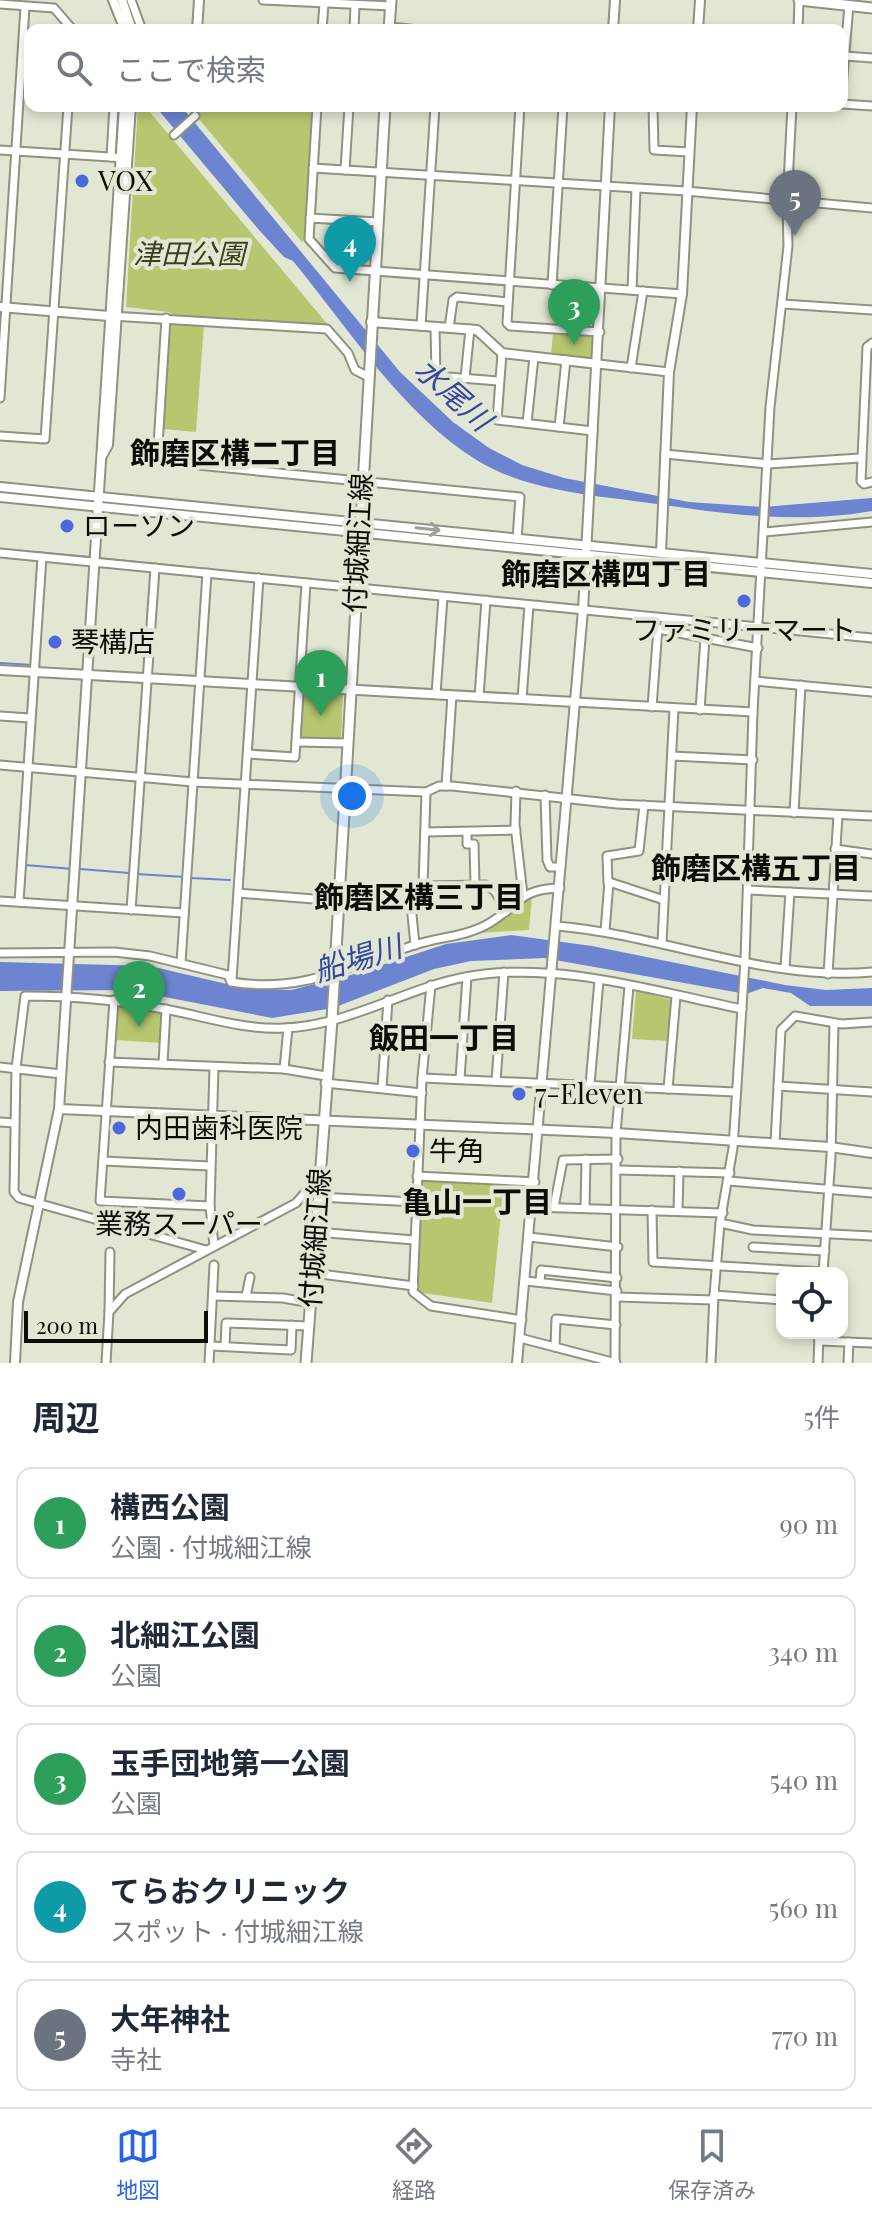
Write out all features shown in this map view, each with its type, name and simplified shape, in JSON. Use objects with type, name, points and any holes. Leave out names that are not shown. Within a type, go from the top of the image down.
[{"type":"main road","points":[[799,0],[872,8]]},
{"type":"main road","points":[[390,24],[391,3]]},
{"type":"main road","name":"付城細江線","points":[[306,1363],[332,1017],[367,371],[385,112]]},
{"type":"street","points":[[113,0],[123,24]]},
{"type":"street","points":[[122,0],[130,24]]},
{"type":"street","points":[[131,0],[140,24]]},
{"type":"street","points":[[197,24],[199,0]]},
{"type":"street","points":[[263,0],[355,5],[391,3]]},
{"type":"street","points":[[613,24],[615,0]]},
{"type":"street","points":[[698,24],[700,0]]},
{"type":"street","points":[[798,24],[799,0]]},
{"type":"street","points":[[0,4],[54,8],[68,24]]},
{"type":"street","points":[[322,24],[324,4]]},
{"type":"street","points":[[354,24],[355,5]]},
{"type":"street","points":[[848,24],[849,5]]},
{"type":"street","points":[[0,398],[3,308],[25,7]]},
{"type":"street","points":[[848,56],[872,58]]},
{"type":"street","points":[[848,104],[872,106]]},
{"type":"street","points":[[0,436],[45,439],[68,112]]},
{"type":"street","points":[[115,112],[120,158]]},
{"type":"street","points":[[15,1363],[18,1302],[59,1109],[113,316],[124,112]]},
{"type":"street","points":[[120,158],[130,112]]},
{"type":"street","points":[[317,112],[309,239],[335,268],[682,294]]},
{"type":"street","points":[[345,170],[349,112]]},
{"type":"street","points":[[421,326],[435,112]]},
{"type":"street","points":[[520,112],[507,323],[510,326],[600,332]]},
{"type":"street","points":[[552,285],[563,112]]},
{"type":"street","points":[[517,1363],[541,1130],[583,610],[603,288],[610,112]]},
{"type":"street","points":[[653,112],[654,150],[689,152]]},
{"type":"street","points":[[661,552],[669,372],[682,294],[692,112]]},
{"type":"street","points":[[711,1363],[720,1223],[730,1177],[745,960],[753,712],[770,407],[788,246],[792,112]]},
{"type":"street","points":[[174,135],[195,116]]},
{"type":"street","points":[[0,150],[120,158]]},
{"type":"street","points":[[313,168],[686,191],[787,203],[872,208]]},
{"type":"street","points":[[632,290],[636,189]]},
{"type":"street","points":[[310,218],[377,222]]},
{"type":"street","points":[[631,368],[643,291]]},
{"type":"street","points":[[449,328],[453,300],[457,297],[508,302]]},
{"type":"street","points":[[783,304],[872,310]]},
{"type":"street","points":[[3,308],[327,329],[348,353],[355,370],[367,371]]},
{"type":"street","points":[[166,318],[157,461],[520,497],[517,539]]},
{"type":"street","points":[[371,322],[477,330],[502,353],[669,372]]},
{"type":"street","points":[[435,327],[436,376],[498,381]]},
{"type":"street","points":[[465,378],[470,329]]},
{"type":"street","points":[[872,343],[867,347],[860,458],[861,481],[864,484],[872,482]]},
{"type":"street","points":[[502,353],[495,418],[593,431]]},
{"type":"street","points":[[527,423],[534,357]]},
{"type":"street","points":[[559,427],[566,360]]},
{"type":"street","points":[[665,454],[768,464],[860,458]]},
{"type":"street","points":[[0,487],[99,502]]},
{"type":"street","points":[[0,497],[99,502],[661,552],[872,583]]},
{"type":"street","points":[[765,532],[872,522]]},
{"type":"street","points":[[359,527],[586,555],[872,574]]},
{"type":"street","points":[[0,553],[872,638]]},
{"type":"street","points":[[19,902],[42,557]]},
{"type":"street","points":[[131,910],[155,568]]},
{"type":"street","points":[[181,963],[207,573]]},
{"type":"street","points":[[231,982],[259,578]]},
{"type":"street","points":[[248,754],[295,757],[306,583]]},
{"type":"street","points":[[436,694],[443,597]]},
{"type":"street","points":[[479,697],[486,600]]},
{"type":"street","points":[[522,699],[529,605]]},
{"type":"street","points":[[652,707],[658,617]]},
{"type":"street","points":[[658,629],[758,648]]},
{"type":"street","points":[[700,710],[705,638]]},
{"type":"street","points":[[0,670],[753,712]]},
{"type":"street","points":[[755,681],[872,692]]},
{"type":"street","points":[[794,813],[801,685]]},
{"type":"street","points":[[446,786],[452,695]]},
{"type":"street","points":[[662,942],[674,708]]},
{"type":"street","points":[[0,716],[30,718]]},
{"type":"street","points":[[296,742],[346,743]]},
{"type":"street","points":[[672,756],[753,760]]},
{"type":"street","points":[[0,765],[193,782],[343,786],[426,792],[446,786],[670,807],[872,816]]},
{"type":"street","points":[[516,791],[516,830],[523,895]]},
{"type":"street","points":[[423,886],[426,792]]},
{"type":"street","points":[[545,795],[547,860],[550,867],[561,867]]},
{"type":"street","points":[[605,931],[607,856],[639,851],[644,805]]},
{"type":"street","points":[[828,974],[838,815]]},
{"type":"street","points":[[425,832],[516,830]]},
{"type":"street","points":[[467,832],[467,844],[474,844],[475,885]]},
{"type":"street","points":[[835,849],[872,854]]},
{"type":"street","points":[[608,883],[664,900]]},
{"type":"street","points":[[495,891],[521,884]]},
{"type":"street","points":[[415,945],[411,890],[423,886],[494,887],[506,912]]},
{"type":"street","points":[[231,982],[273,986],[334,977],[415,945],[470,932],[506,912],[523,895],[560,888]]},
{"type":"street","points":[[749,890],[872,896]]},
{"type":"street","points":[[785,968],[790,892]]},
{"type":"street","points":[[238,893],[339,901]]},
{"type":"street","points":[[0,901],[184,913]]},
{"type":"street","points":[[557,926],[605,931],[785,968],[828,974],[872,972]]},
{"type":"street","points":[[0,953],[114,952],[181,963],[228,975],[231,982]]},
{"type":"street","points":[[210,1248],[19,1198],[14,1192],[16,1068],[25,996],[114,1000],[234,1024],[288,1028],[431,985],[504,972],[599,980],[742,1006]]},
{"type":"street","points":[[496,1081],[504,972]]},
{"type":"street","points":[[460,1079],[467,977]]},
{"type":"street","points":[[590,1085],[599,980]]},
{"type":"street","points":[[431,985],[422,1078],[413,1292],[431,1306],[522,1320]]},
{"type":"street","points":[[520,1338],[616,1363],[619,1210],[616,1133],[629,986]]},
{"type":"street","points":[[668,1089],[676,996]]},
{"type":"street","points":[[97,1219],[114,1000]]},
{"type":"street","points":[[382,1088],[388,1000]]},
{"type":"street","points":[[163,1064],[166,1009]]},
{"type":"street","points":[[775,1143],[781,1030],[795,1016],[834,1023],[872,1022]]},
{"type":"street","points":[[823,1267],[834,1023]]},
{"type":"street","points":[[284,1069],[288,1028]]},
{"type":"street","points":[[109,1062],[284,1069],[326,1080],[422,1093]]},
{"type":"street","points":[[0,1067],[61,1074]]},
{"type":"street","points":[[210,1248],[214,1067]]},
{"type":"street","points":[[422,1078],[735,1092]]},
{"type":"street","points":[[778,1086],[872,1092]]},
{"type":"street","points":[[59,1109],[616,1133],[830,1147],[872,1153]]},
{"type":"street","points":[[0,1122],[14,1123]]},
{"type":"street","points":[[585,1208],[586,1159]]},
{"type":"street","points":[[554,1207],[563,1160],[618,1159]]},
{"type":"street","points":[[103,1161],[210,1166]]},
{"type":"street","points":[[618,1170],[679,1171],[872,1193]]},
{"type":"street","points":[[678,1211],[679,1171]]},
{"type":"street","points":[[417,1176],[535,1182]]},
{"type":"street","points":[[109,1312],[125,1294],[296,1203],[318,1178]]},
{"type":"street","points":[[318,1197],[415,1202]]},
{"type":"street","points":[[100,1201],[210,1206]]},
{"type":"street","points":[[532,1207],[723,1213]]},
{"type":"street","points":[[652,1210],[653,1262],[776,1269]]},
{"type":"street","points":[[720,1223],[753,1230],[872,1236]]},
{"type":"street","points":[[316,1232],[414,1240]]},
{"type":"street","points":[[529,1237],[618,1247]]},
{"type":"street","points":[[753,1247],[825,1251]]},
{"type":"street","points":[[106,1363],[110,1252]]},
{"type":"street","points":[[209,1363],[214,1265]]},
{"type":"street","points":[[540,1282],[541,1270],[617,1278]]},
{"type":"street","points":[[313,1273],[414,1286]]},
{"type":"street","points":[[246,1296],[250,1277]]},
{"type":"street","points":[[526,1281],[617,1294],[776,1300]]},
{"type":"street","points":[[214,1296],[311,1303]]},
{"type":"street","points":[[555,1347],[556,1319],[616,1325]]},
{"type":"street","points":[[225,1346],[226,1323],[309,1326]]},
{"type":"street","points":[[211,1346],[291,1350],[292,1325]]},
{"type":"street","points":[[818,1363],[819,1339]]},
{"type":"street","points":[[831,1339],[872,1343]]},
{"type":"street","points":[[848,1363],[849,1342]]},
{"type":"green space","name":"津田公園","points":[[138,112],[150,112],[329,326],[172,316],[169,312],[126,307]]},
{"type":"green space","name":"津田公園","points":[[193,112],[315,112],[306,239],[302,242]]},
{"type":"green space","points":[[171,323],[204,325],[196,432],[163,429]]},
{"type":"green space","points":[[553,332],[596,334],[595,361],[551,356]]},
{"type":"green space","points":[[302,692],[343,693],[341,741],[299,740]]},
{"type":"green space","points":[[532,896],[529,930],[477,933],[509,914],[522,898]]},
{"type":"green space","points":[[636,990],[671,1000],[669,1041],[632,1039]]},
{"type":"green space","points":[[118,1004],[163,1012],[162,1043],[114,1040]]},
{"type":"green space","points":[[423,1179],[504,1183],[492,1303],[416,1292],[420,1183]]},
{"type":"water","points":[[160,112],[186,112],[400,372],[453,422],[489,448],[522,465],[564,478],[689,502],[763,507],[872,498],[872,511],[785,517],[700,510],[558,490],[497,471],[451,442],[401,395],[293,261],[284,257]]},
{"type":"water","points":[[511,935],[592,946],[785,985],[826,990],[872,988],[872,1006],[810,1006],[791,993],[763,988],[746,994],[544,958],[471,961],[434,969],[333,1008],[272,1018],[129,990],[0,991],[0,962],[150,966],[248,989],[291,990],[351,975],[446,944]]},
{"type":"waterway","points":[[0,549],[90,557]]},
{"type":"waterway","points":[[97,558],[337,582]]},
{"type":"waterway","points":[[38,667],[45,562]]},
{"type":"waterway","points":[[364,585],[375,586]]},
{"type":"waterway","points":[[520,600],[574,605]]},
{"type":"waterway","points":[[588,607],[654,613]]},
{"type":"waterway","points":[[0,663],[33,665]]},
{"type":"waterway","points":[[32,759],[38,674]]},
{"type":"waterway","points":[[25,865],[73,869]]},
{"type":"waterway","points":[[80,869],[129,873]]},
{"type":"waterway","points":[[136,874],[185,877]]},
{"type":"waterway","points":[[191,878],[230,880]]},
{"type":"waterway","points":[[0,905],[22,905]]},
{"type":"place","name":"VOX","points":[[82,181]]},
{"type":"place","name":"大年神社","points":[[795,236]]},
{"type":"place","name":"てらおクリニック","points":[[350,282]]},
{"type":"place","name":"玉手団地第一公園","points":[[574,345]]},
{"type":"place","name":"ローソン","points":[[67,526]]},
{"type":"place","name":"ファミリーマート","points":[[744,601]]},
{"type":"place","name":"琴構店","points":[[55,642]]},
{"type":"place","name":"構西公園","points":[[321,716]]},
{"type":"place","name":"北細江公園","points":[[139,1027]]},
{"type":"place","name":"7-Eleven","points":[[519,1094]]},
{"type":"place","name":"内田歯科医院","points":[[119,1128]]},
{"type":"place","name":"牛角","points":[[413,1151]]},
{"type":"place","name":"業務スーパー","points":[[179,1194]]},
{"type":"district","name":"飾磨区構二丁目","points":[[235,454]]},
{"type":"district","name":"飾磨区構四丁目","points":[[606,575]]},
{"type":"district","name":"飾磨区構五丁目","points":[[756,869]]},
{"type":"district","name":"飾磨区構三丁目","points":[[419,898]]},
{"type":"district","name":"飯田一丁目","points":[[444,1039]]},
{"type":"district","name":"亀山一丁目","points":[[477,1203]]},
{"type":"water label","name":"水尾川","points":[[453,395]]},
{"type":"water label","name":"船場川","points":[[358,959]]}]
